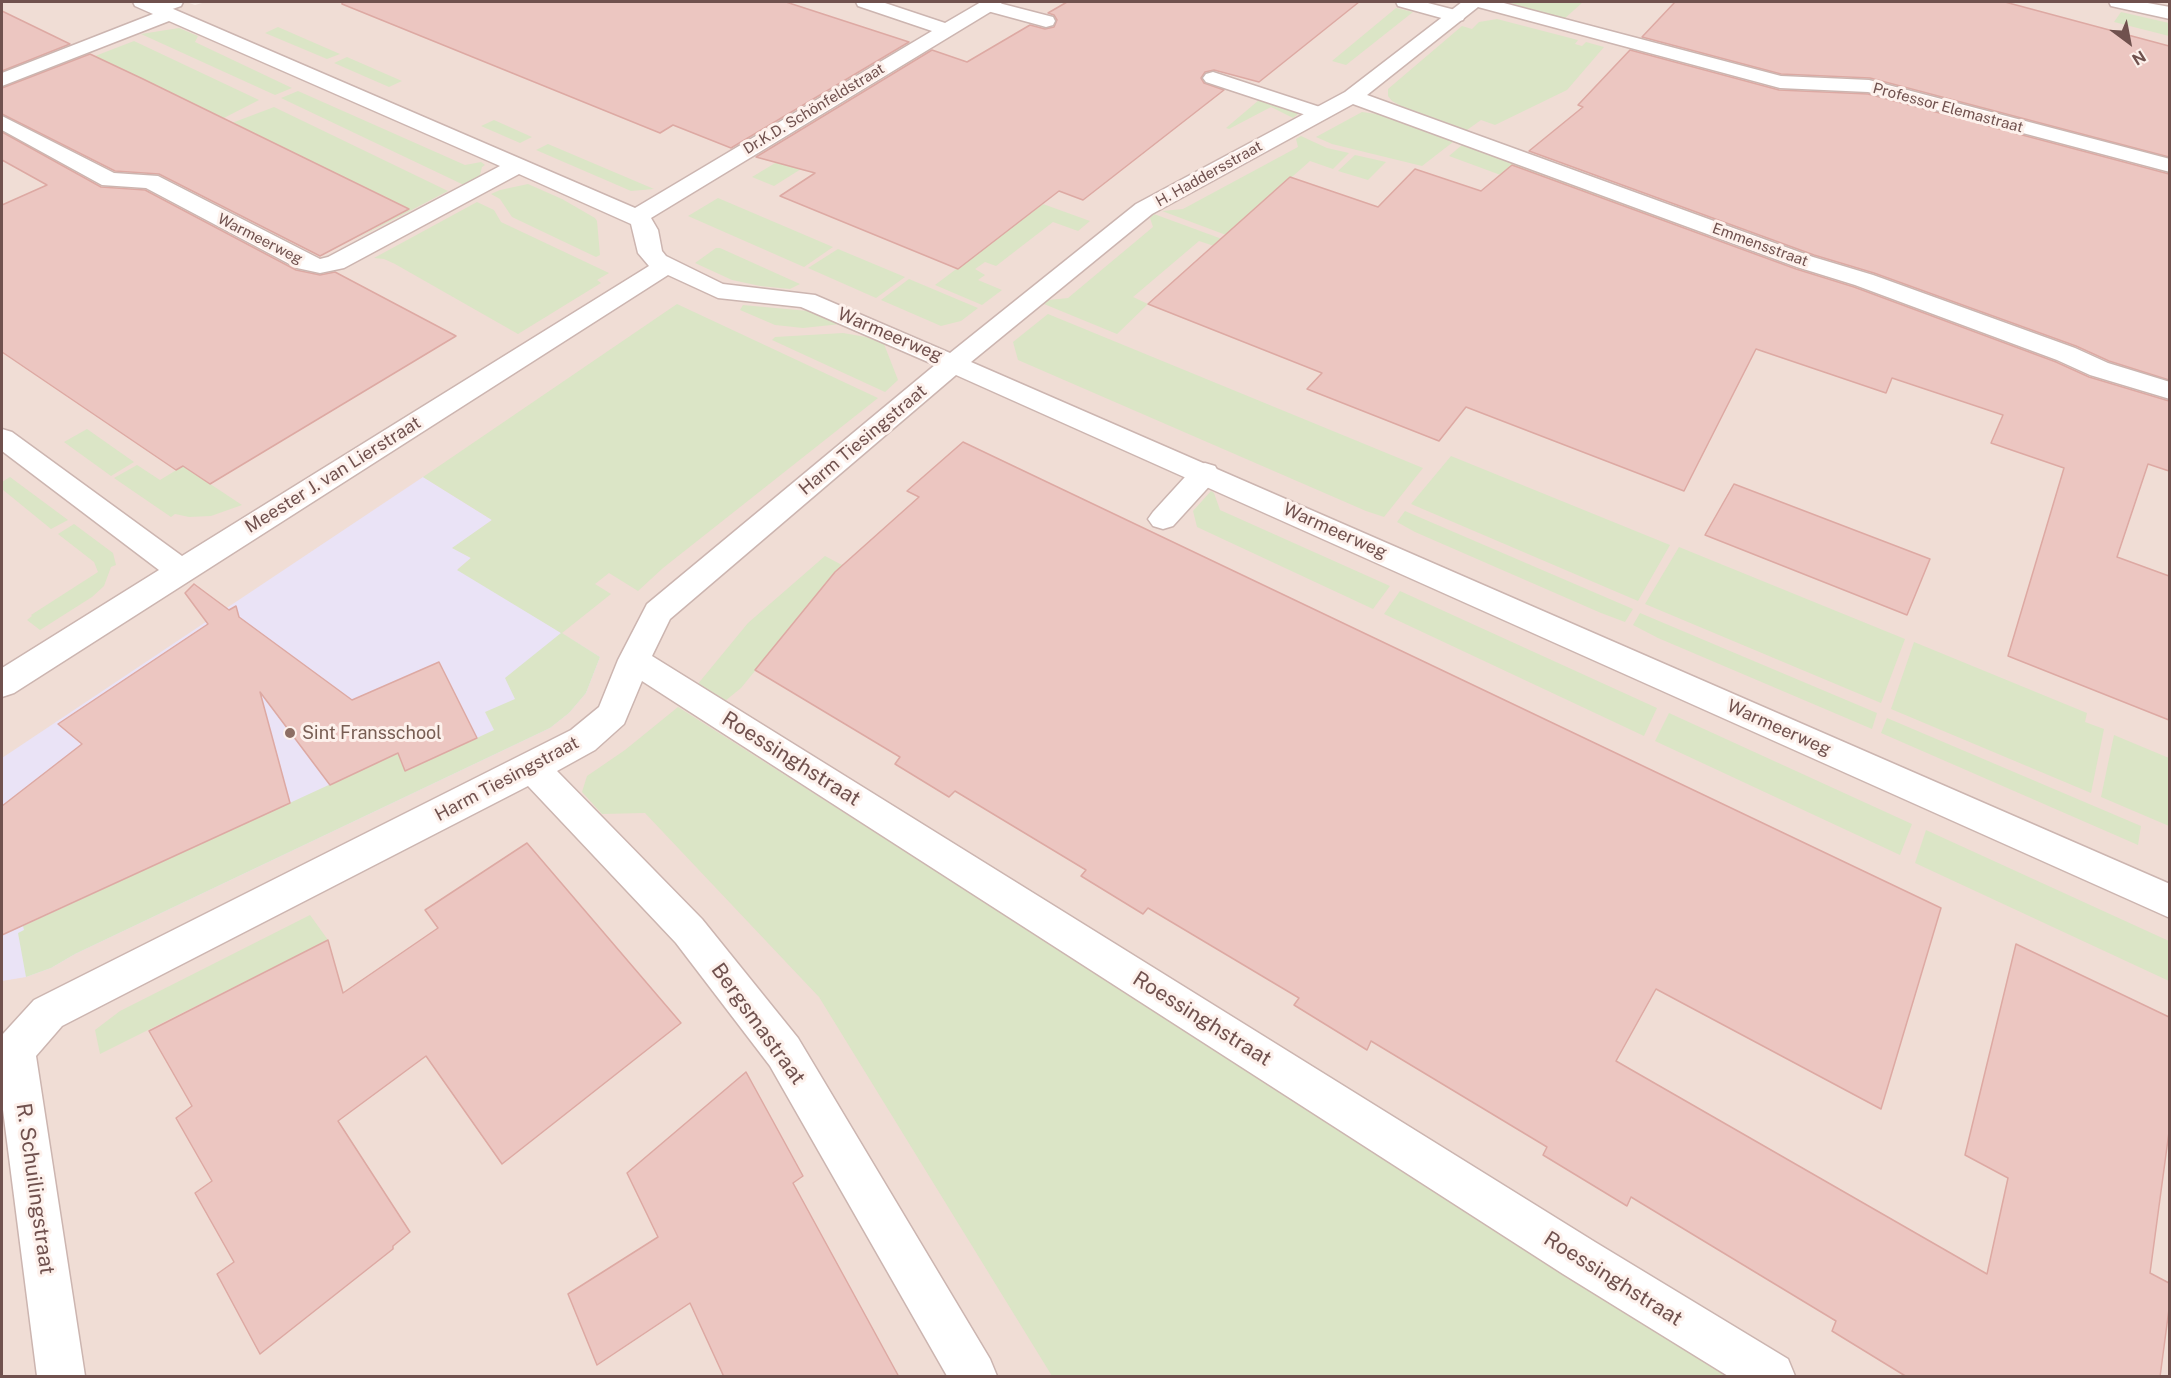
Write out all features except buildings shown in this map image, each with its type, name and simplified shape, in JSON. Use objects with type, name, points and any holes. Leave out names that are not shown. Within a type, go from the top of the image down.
[{"type":"street","points":[[865,2],[946,29]]},
{"type":"street","points":[[1406,2],[1464,9]]},
{"type":"street","name":"Professor Elemastraat","points":[[1481,2],[1780,82],[1869,86],[2169,166]]},
{"type":"street","points":[[2118,2],[2169,13]]},
{"type":"street","points":[[990,3],[1046,21]]},
{"type":"street","name":"Dr.K.D. Schönfeldstraat","points":[[636,217],[990,3]]},
{"type":"street","points":[[2,80],[161,6],[636,217]]},
{"type":"street","name":"H. Haddersstraat","points":[[955,362],[1144,209],[1352,96],[1464,9]]},
{"type":"street","points":[[1213,78],[1319,113]]},
{"type":"street","name":"Emmensstraat","points":[[1352,96],[1805,262],[1864,280],[2066,354],[2099,369],[2169,391]]},
{"type":"street","name":"Warmeerweg","points":[[2,122],[110,180],[150,181],[306,263],[320,266],[335,263],[517,166]]},
{"type":"street","name":"Warmeerweg","points":[[636,217],[641,220],[646,230],[650,253],[666,266],[718,291],[806,300],[955,362],[2169,902]]},
{"type":"street","name":"Meester J. van Lierstraat","points":[[2,684],[666,266]]},
{"type":"street","name":"Harm Tiesingstraat","points":[[48,1013],[583,740],[612,715],[634,660],[657,612],[955,362]]},
{"type":"street","points":[[2,438],[181,571]]},
{"type":"street","points":[[1163,519],[1205,473]]},
{"type":"street","name":"Roessinghstraat","points":[[634,660],[1771,1377]]},
{"type":"street","name":"Bergsmastraat","points":[[532,768],[689,931],[784,1052],[973,1377]]},
{"type":"street","name":"R. Schuilingstraat","points":[[48,1013],[8,1054],[61,1377]]},
{"type":"shaded area","points":[[2,2],[186,2],[195,5],[206,2],[2169,2],[2169,1376],[2,1376]]},
{"type":"shaded area","name":"Sint Fransschool","points":[[423,477],[492,520],[453,548],[471,558],[458,569],[600,657],[586,693],[569,713],[550,728],[75,954],[51,968],[26,977],[2,981],[2,758]]},
{"type":"green space","points":[[1507,2],[1583,2],[1564,19]]},
{"type":"green space","points":[[1396,8],[1413,12],[1346,65],[1332,61]]},
{"type":"green space","points":[[2121,12],[2169,23],[2169,36],[2114,22]]},
{"type":"green space","points":[[1497,19],[1578,40],[1575,44],[1582,46],[1586,42],[1604,47],[1567,90],[1495,125],[1481,120],[1467,130],[1401,106],[1388,96],[1388,89],[1462,26],[1472,29],[1479,22]]},
{"type":"green space","points":[[278,27],[340,54],[327,59],[265,33]]},
{"type":"green space","points":[[179,28],[198,36],[195,42],[292,88],[275,95],[141,34]]},
{"type":"green space","points":[[134,41],[259,100],[216,122],[38,78]]},
{"type":"green space","points":[[347,57],[402,81],[389,87],[334,63]]},
{"type":"green space","points":[[298,91],[465,165],[481,162],[485,165],[482,167],[479,179],[466,186],[281,98]]},
{"type":"green space","points":[[1259,100],[1299,113],[1293,118],[1271,107],[1229,129],[1226,128]]},
{"type":"green space","points":[[274,107],[448,191],[354,240],[409,209],[252,133],[224,126]]},
{"type":"green space","points":[[1362,112],[1377,114],[1453,142],[1422,166],[1332,144],[1316,137]]},
{"type":"green space","points":[[494,120],[532,137],[520,143],[481,126]]},
{"type":"green space","points":[[1301,136],[1327,148],[1349,153],[1333,169],[1310,161],[1226,235],[1162,211],[1183,209],[1298,147],[1296,139]]},
{"type":"green space","points":[[810,142],[801,169],[774,186],[752,177]]},
{"type":"green space","points":[[548,144],[654,189],[631,191],[536,150]]},
{"type":"green space","points":[[1462,145],[1670,220],[1658,233],[1449,156]]},
{"type":"green space","points":[[1355,155],[1386,162],[1368,180],[1338,171]]},
{"type":"green space","points":[[528,184],[562,199],[595,218],[600,255],[596,257],[512,217],[500,199],[491,194]]},
{"type":"green space","points":[[718,198],[833,247],[804,267],[688,216]]},
{"type":"green space","points":[[477,202],[494,210],[501,222],[609,273],[597,280],[601,283],[518,334],[395,264],[374,258]]},
{"type":"green space","points":[[1043,204],[1090,221],[1078,231],[1053,222],[996,266],[985,262],[975,269],[985,275],[978,280],[1002,290],[982,305],[935,285]]},
{"type":"green space","points":[[1154,214],[1222,239],[1214,246],[1199,241],[1133,297],[1148,304],[1117,334],[1044,304],[1049,300],[1068,298],[1153,227],[1150,218]]},
{"type":"green space","points":[[716,248],[800,284],[790,289],[760,286],[732,280],[695,263]]},
{"type":"green space","points":[[838,249],[905,277],[876,298],[808,268]]},
{"type":"green space","points":[[909,279],[978,308],[961,321],[941,326],[881,300]]},
{"type":"green space","points":[[677,304],[878,398],[663,568],[638,591],[609,573],[595,584],[611,594],[562,633],[600,657],[586,693],[569,713],[550,728],[75,954],[51,968],[26,977],[18,933],[24,930],[23,926],[398,753],[406,771],[494,730],[485,712],[515,699],[505,678],[561,633],[457,570],[471,558],[452,548],[492,520],[423,477]]},
{"type":"green space","points":[[743,305],[819,312],[841,324],[803,328],[775,325],[740,310]]},
{"type":"green space","points":[[1048,314],[1423,468],[1384,517],[1366,511],[1018,360],[1013,342]]},
{"type":"green space","points":[[843,333],[866,337],[884,344],[898,380],[885,392],[772,340],[775,337]]},
{"type":"green space","points":[[87,429],[134,462],[111,476],[64,442]]},
{"type":"green space","points":[[1451,456],[1670,545],[1638,601],[1411,504]]},
{"type":"green space","points":[[137,465],[160,480],[183,466],[242,505],[211,516],[189,517],[175,514],[171,517],[114,478]]},
{"type":"green space","points":[[10,477],[68,520],[51,529],[2,489],[2,482]]},
{"type":"green space","points":[[1211,491],[1214,493],[1220,510],[1390,586],[1373,609],[1197,527],[1193,511]]},
{"type":"green space","points":[[1405,511],[1633,609],[1625,622],[1601,613],[1415,532],[1397,522]]},
{"type":"green space","points":[[74,524],[113,553],[116,565],[111,567],[104,586],[92,597],[40,630],[27,620],[31,615],[98,572],[94,562],[58,534]]},
{"type":"green space","points":[[1679,547],[1905,639],[1881,703],[1645,604]]},
{"type":"green space","points":[[825,556],[842,565],[741,688],[725,701],[697,685],[748,623]]},
{"type":"green space","points":[[1400,591],[1657,708],[1644,736],[1384,614]]},
{"type":"green space","points":[[1640,613],[1877,713],[1872,729],[1658,638],[1633,625]]},
{"type":"green space","points":[[1914,642],[2087,713],[2085,722],[2104,729],[2091,793],[1891,709]]},
{"type":"green space","points":[[678,707],[1730,1376],[1052,1376],[819,997],[645,813],[602,814],[582,792],[587,776],[625,750]]},
{"type":"green space","points":[[1669,713],[1912,824],[1900,855],[1655,741]]},
{"type":"green space","points":[[1887,718],[2141,826],[2138,845],[1881,733]]},
{"type":"green space","points":[[2114,735],[2169,758],[2169,826],[2101,797]]},
{"type":"green space","points":[[1926,830],[2169,941],[2169,981],[1915,863]]},
{"type":"green space","points":[[310,915],[328,940],[100,1054],[95,1030],[120,1011]]},
{"type":"place","name":"Sint Fransschool","points":[[290,733]]}]
